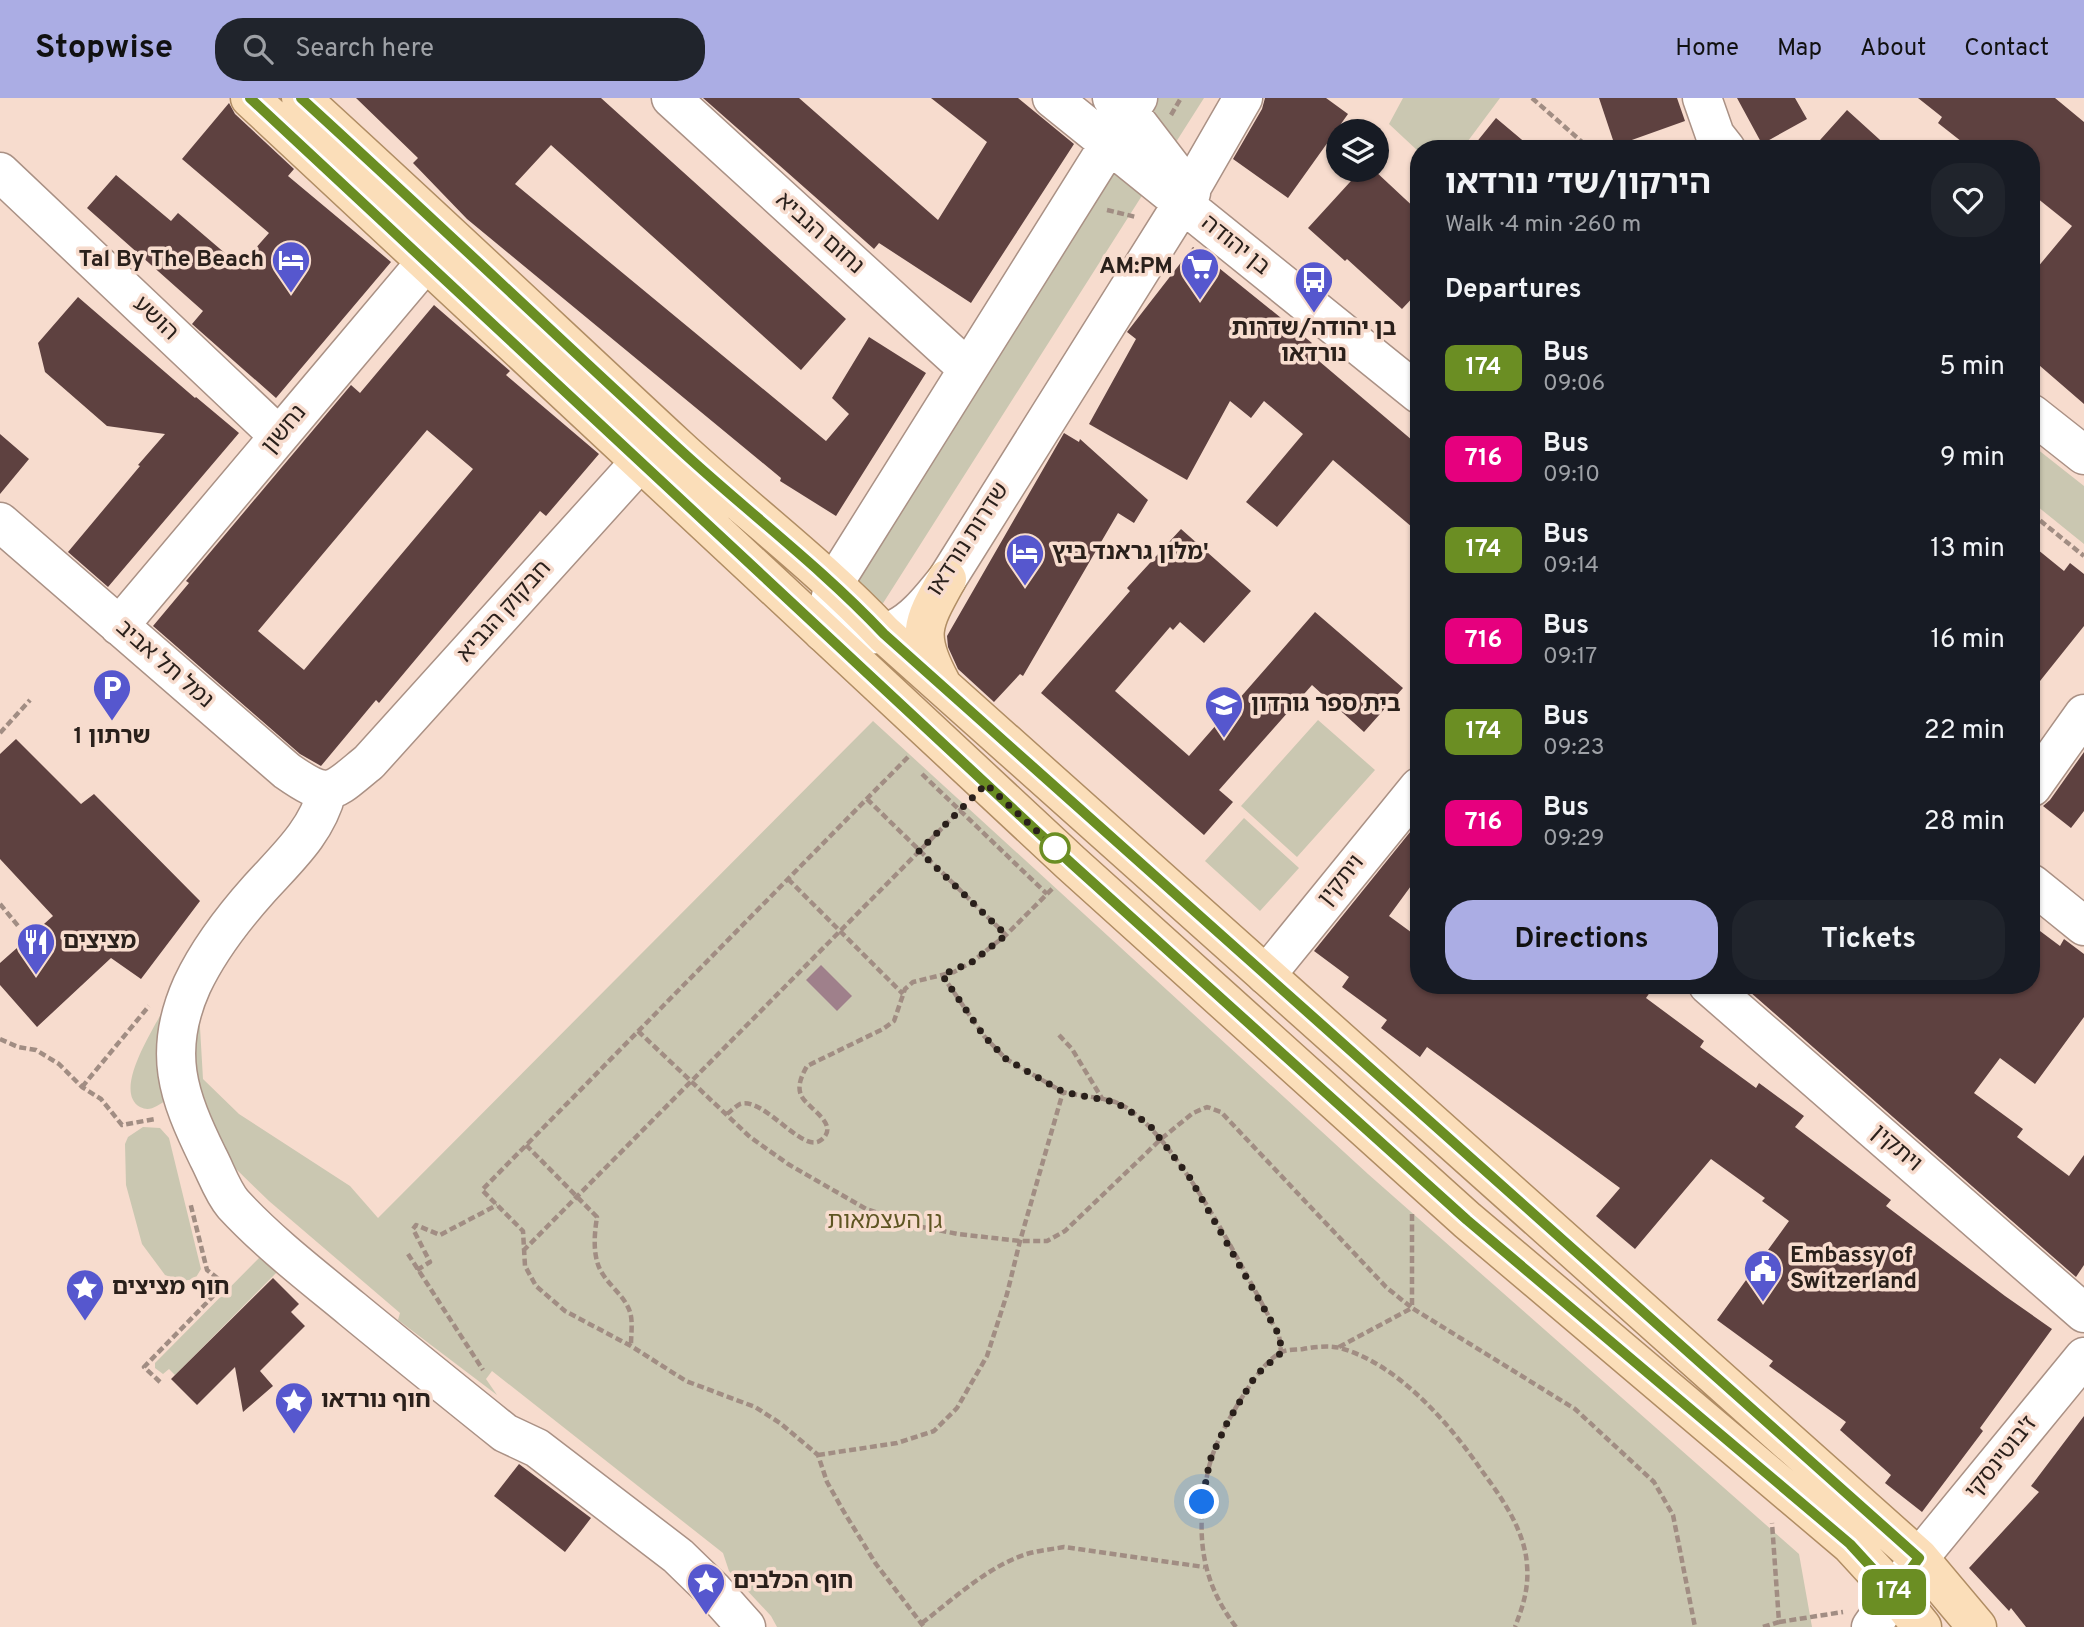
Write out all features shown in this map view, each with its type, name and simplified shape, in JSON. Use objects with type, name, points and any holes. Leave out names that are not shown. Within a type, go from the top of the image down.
[{"type":"main road","points":[[250,98],[438,247],[834,583],[884,634],[944,688],[1919,1558],[1978,1627]]},
{"type":"main road","points":[[301,98],[640,462],[823,632],[973,797],[1850,1544],[1922,1627]]},
{"type":"main road","points":[[944,688],[929,660],[923,635],[928,613],[947,579]]},
{"type":"street","name":"נחום הנביא","points":[[671,98],[968,369]]},
{"type":"street","name":"בן יהודה","points":[[1052,98],[1108,146],[1186,198],[1410,368]]},
{"type":"street","name":"שדרות נורדאו","points":[[823,632],[855,636],[884,634],[907,623],[947,579],[1186,198],[1243,98]]},
{"type":"street","points":[[1702,98],[1719,140]]},
{"type":"street","points":[[823,632],[834,583],[1108,146],[1137,106]]},
{"type":"street","name":"בן יהודה","points":[[1137,106],[1186,198],[1410,386]]},
{"type":"street","name":"הושע","points":[[0,172],[279,436]]},
{"type":"street","name":"נחשון","points":[[120,626],[438,247]]},
{"type":"street","points":[[2040,420],[2084,455]]},
{"type":"street","name":"חבקוק הנביא","points":[[332,790],[369,762],[640,462],[652,454],[679,449]]},
{"type":"street","name":"נמל תל אביב","points":[[0,522],[287,771],[313,788],[332,790]]},
{"type":"street","points":[[2040,776],[2084,714]]},
{"type":"street","points":[[332,790],[303,841],[219,940],[192,985],[180,1022],[175,1060],[179,1091],[187,1116],[232,1202],[298,1265],[505,1433],[537,1448],[678,1556],[746,1627]]},
{"type":"street","name":"ויתקין","points":[[1266,975],[1410,798]]},
{"type":"street","points":[[2040,872],[2084,907]]},
{"type":"street","points":[[2040,890],[2084,926]]},
{"type":"street","name":"ויתקין","points":[[1718,994],[2084,1313]]},
{"type":"street","name":"ז'בוטינסקי","points":[[1871,1627],[1919,1558],[2084,1357]]},
{"type":"path","points":[[1137,106],[1181,98]]},
{"type":"path","points":[[1532,98],[1580,140]]},
{"type":"path","points":[[2040,520],[2084,556]]},
{"type":"path","points":[[0,733],[30,700]]},
{"type":"path","points":[[914,752],[482,1190],[523,1231],[524,1266],[536,1286],[565,1311],[631,1346],[686,1381],[755,1407],[780,1423],[818,1455],[827,1482],[876,1564],[923,1625],[992,1570],[1017,1557],[1042,1550],[1064,1548],[1205,1567]]},
{"type":"path","points":[[907,759],[973,797],[1047,894]]},
{"type":"path","points":[[523,1251],[973,797]]},
{"type":"path","points":[[867,799],[1006,935]]},
{"type":"path","points":[[788,879],[903,994]]},
{"type":"path","points":[[727,1114],[739,1104],[749,1103],[810,1142],[818,1143],[824,1139],[827,1128],[821,1114],[802,1098],[799,1088],[807,1066],[883,1029],[894,1021],[903,994],[914,982],[942,975],[972,962],[1006,935],[1059,883]]},
{"type":"path","points":[[0,904],[19,927]]},
{"type":"path","points":[[942,975],[984,1036],[1006,1059],[1063,1092],[1115,1102],[1136,1115],[1161,1139],[1190,1178],[1266,1311],[1279,1335],[1282,1352]]},
{"type":"path","points":[[82,1087],[156,998]]},
{"type":"path","points":[[638,1031],[750,1136],[788,1164],[866,1209],[917,1226],[958,1234],[1020,1241],[1047,1241],[1065,1231],[1161,1139],[1193,1113],[1207,1107],[1221,1112],[1385,1287],[1412,1308],[1575,1409],[1654,1482],[1673,1515],[1695,1627]]},
{"type":"path","points":[[1059,1035],[1072,1049],[1103,1101]]},
{"type":"path","points":[[0,1039],[18,1047],[36,1050],[60,1064],[82,1087],[101,1098],[122,1125],[187,1116]]},
{"type":"path","points":[[818,1455],[897,1443],[934,1431],[957,1408],[987,1356],[1063,1092]]},
{"type":"path","points":[[526,1145],[597,1217],[597,1263],[602,1275],[625,1302],[631,1314],[631,1346]]},
{"type":"path","points":[[160,1382],[144,1367],[225,1284],[207,1270],[188,1194]]},
{"type":"path","points":[[1412,1203],[1412,1308]]},
{"type":"path","points":[[417,1270],[430,1262],[413,1229],[416,1225],[440,1235],[497,1205]]},
{"type":"path","points":[[408,1254],[487,1376]]},
{"type":"path","points":[[1339,1347],[1412,1308]]},
{"type":"path","points":[[1236,1627],[1210,1584],[1205,1567],[1202,1502],[1210,1460],[1227,1423],[1256,1375],[1282,1352],[1312,1347],[1339,1347],[1378,1365],[1420,1396],[1466,1447],[1496,1490],[1520,1532],[1527,1563],[1528,1591],[1515,1627]]},
{"type":"path","points":[[1772,1523],[1779,1622]]},
{"type":"path","points":[[1763,1627],[1811,1616]]},
{"type":"green space","points":[[1151,98],[1204,98],[880,608],[844,582]]},
{"type":"green space","points":[[1403,98],[1500,98],[1469,140],[1410,140],[1410,144],[1389,124]]},
{"type":"green space","points":[[2040,451],[2084,486],[2084,544],[2040,508]]},
{"type":"green space","points":[[1318,720],[1375,770],[1297,857],[1241,806]]},
{"type":"green space","name":"גן העצמאות","points":[[873,721],[1368,1174],[1799,1554],[1812,1627],[777,1627],[771,1616],[729,1571],[723,1553],[492,1371],[486,1379],[497,1395],[398,1320],[400,1313],[269,1201],[236,1169],[203,1116],[189,1042],[198,993],[203,1079],[239,1114],[350,1186],[378,1218]]},
{"type":"green space","points":[[1244,818],[1299,868],[1260,911],[1205,861]]},
{"type":"green space","points":[[164,1008],[165,1101],[147,1109],[140,1107],[133,1099],[133,1074]]},
{"type":"green space","points":[[143,1127],[160,1128],[169,1138],[201,1269],[195,1279],[182,1281],[165,1275],[142,1244],[126,1185],[125,1144],[128,1137]]},
{"type":"green space","points":[[261,1256],[279,1270],[175,1375],[169,1369],[163,1374],[155,1368],[155,1363]]},
{"type":"shaded area","points":[[821,965],[852,996],[837,1011],[806,980]]},
{"type":"building","points":[[356,98],[601,98],[846,319],[801,370],[551,145],[515,184],[826,441],[849,414],[832,398],[869,337],[926,373],[836,516],[780,481],[781,478],[467,219],[413,163],[418,158]]},
{"type":"building","points":[[703,98],[799,98],[938,220],[987,142],[931,98],[1018,98],[1074,144],[971,303],[879,243],[874,249]]},
{"type":"building","points":[[1265,98],[1326,98],[1348,114],[1344,119],[1326,119],[1326,145],[1288,198],[1233,159],[1262,109]]},
{"type":"building","points":[[1599,98],[1677,98],[1685,121],[1632,140],[1613,140]]},
{"type":"building","points":[[1737,98],[1795,98],[1807,119],[1769,140],[1760,140]]},
{"type":"building","points":[[1918,98],[2055,98],[2084,122],[2084,404],[2040,366],[2040,264],[2072,226],[2040,200],[2040,140],[1960,140],[1938,123],[1942,117]]},
{"type":"building","points":[[229,103],[235,114],[294,169],[288,176],[391,262],[276,398],[192,324],[203,311],[87,208],[116,175],[171,221],[178,213],[240,266],[269,233],[182,159]]},
{"type":"building","points":[[1847,110],[1880,140],[1820,140]]},
{"type":"building","points":[[1496,118],[1522,140],[1478,140]]},
{"type":"building","points":[[1350,182],[1387,182],[1410,204],[1410,301],[1402,309],[1347,259],[1345,261],[1308,228]]},
{"type":"building","points":[[1193,247],[1312,343],[1306,350],[1410,438],[1410,525],[1333,460],[1277,527],[1246,502],[1303,434],[1264,401],[1251,418],[1230,401],[1187,480],[1089,424],[1136,339],[1127,332]]},
{"type":"building","points":[[78,297],[239,433],[108,587],[68,552],[165,434],[107,426],[45,372],[38,343]]},
{"type":"building","points":[[434,305],[510,371],[506,375],[599,454],[546,516],[540,511],[379,703],[376,700],[321,766],[300,754],[153,626],[189,583],[186,581],[351,385],[360,393]],"holes":[[[427,430],[473,469],[304,670],[258,631]]]},
{"type":"building","name":"מלון גראנד ביץ'","points":[[1064,433],[1079,442],[1080,439],[1148,500],[1134,523],[1118,513],[1023,676],[1020,674],[994,702],[958,669],[948,647],[947,636]]},
{"type":"building","points":[[0,434],[29,459],[0,494]]},
{"type":"building","points":[[1181,529],[1251,591],[1204,643],[1180,622],[1173,630],[1170,627],[1115,691],[1189,756],[1315,612],[1403,688],[1364,732],[1312,685],[1219,790],[1233,802],[1204,835],[1041,693],[1130,591],[1127,588]]},
{"type":"building","points":[[2040,552],[2064,571],[2070,563],[2084,574],[2084,626],[2040,681]]},
{"type":"building","points":[[16,739],[81,804],[94,794],[200,901],[141,979],[111,958],[37,1027],[0,985],[0,963],[53,916],[0,859],[0,754]]},
{"type":"building","points":[[2084,752],[2084,811],[2071,828],[2043,806]]},
{"type":"building","points":[[1410,832],[1410,887],[1389,916],[1410,931],[1410,994],[1649,994],[1646,998],[1704,1041],[1700,1047],[1756,1088],[1759,1083],[1804,1116],[1795,1127],[1891,1200],[1886,1206],[2052,1329],[1980,1428],[1983,1431],[1922,1512],[1885,1483],[1891,1475],[1840,1430],[1846,1422],[1769,1366],[1773,1361],[1717,1320],[1789,1221],[1762,1201],[1765,1198],[1711,1159],[1635,1249],[1596,1216],[1620,1188],[1427,1047],[1420,1057],[1381,1028],[1387,1020],[1342,987],[1349,977],[1314,951]]},
{"type":"building","points":[[2040,931],[2060,946],[2064,939],[2084,954],[2084,1017],[2035,1084],[2000,1058],[1974,1093],[2023,1129],[2017,1137],[2069,1176],[2084,1155],[2084,1265],[2076,1277],[1752,994],[2040,994]]},
{"type":"building","points":[[273,1278],[299,1304],[291,1312],[305,1326],[260,1371],[273,1386],[243,1412],[235,1367],[197,1405],[171,1379]]},
{"type":"building","points":[[2084,1416],[2084,1627],[2026,1627],[2011,1608],[2009,1611],[1969,1568],[2039,1492],[2031,1486]]},
{"type":"building","points":[[519,1464],[591,1518],[565,1552],[494,1496]]},
{"type":"bus line","name":"174","points":[[250,98],[1071,863],[1467,1220],[1850,1544],[1894,1592],[1919,1558],[884,634],[834,583],[679,449],[301,98]]},
{"type":"place","name":"Tal By The Beach","points":[[291,294]]},
{"type":"place","name":"AM:PM","points":[[1200,301]]},
{"type":"place","name":"בן יהודה/שדרות נורדאו","points":[[1314,314]]},
{"type":"place","name":"מלון גראנד ביץ'","points":[[1025,587]]},
{"type":"place","name":"שרתון 1","points":[[112,722]]},
{"type":"place","name":"בית ספר גורדון","points":[[1224,739]]},
{"type":"place","name":"מציצים","points":[[36,976]]},
{"type":"place","name":"Embassy of Switzerland","points":[[1763,1303]]},
{"type":"place","name":"חוף מציצים","points":[[85,1322]]},
{"type":"place","name":"חוף נורדאו","points":[[294,1435]]},
{"type":"place","name":"חוף הכלבים","points":[[706,1616]]},
{"type":"route","points":[[1055,848],[986,784],[919,851],[1006,935],[972,962],[942,975],[984,1036],[1006,1059],[1063,1092],[1115,1102],[1152,1128],[1190,1178],[1279,1335],[1282,1352],[1256,1375],[1227,1423],[1210,1460],[1202,1502]]}]
